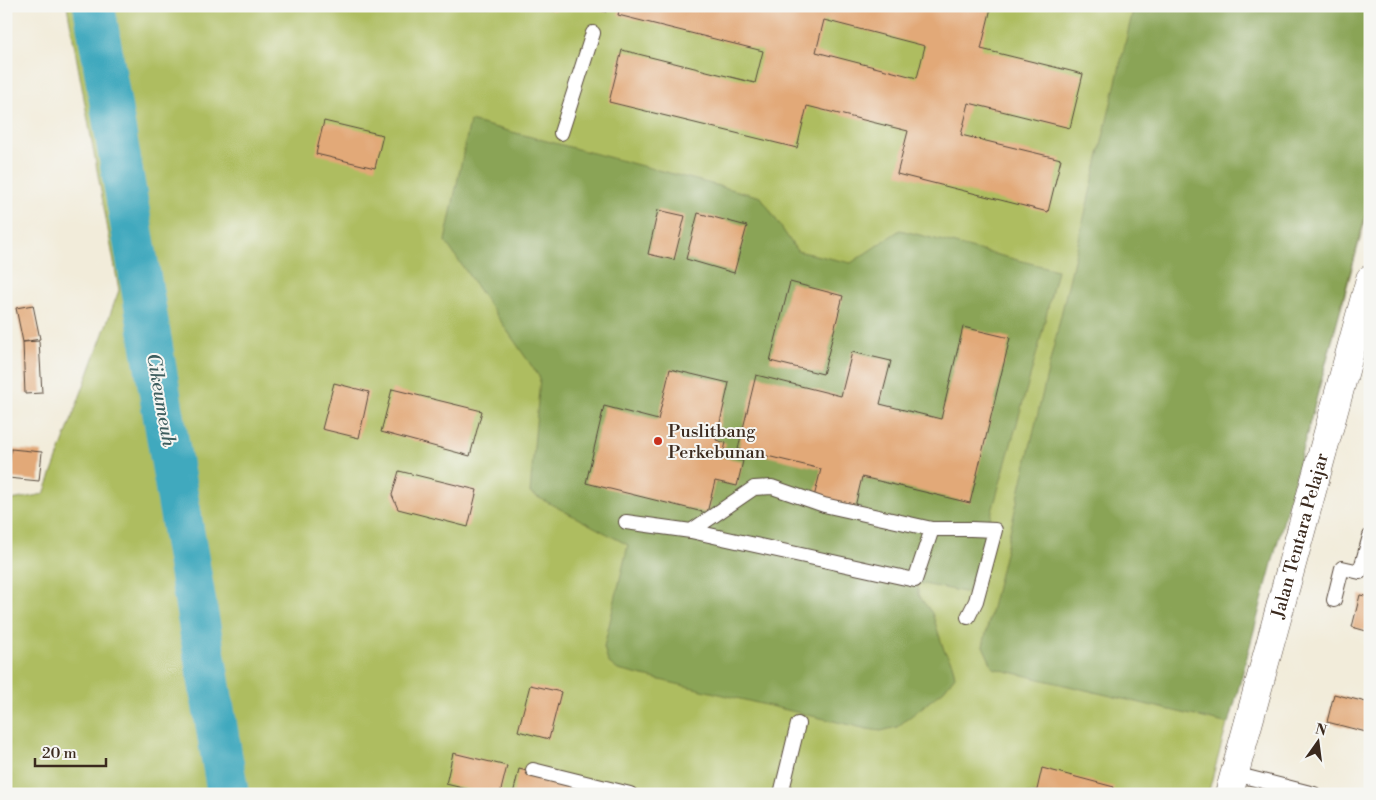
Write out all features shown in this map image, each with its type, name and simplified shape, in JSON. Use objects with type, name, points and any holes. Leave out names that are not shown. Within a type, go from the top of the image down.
[{"type":"main road","name":"Jalan Tentara Pelajar","points":[[1232,784],[1369,283]]},
{"type":"lane","points":[[561,133],[593,33]]},
{"type":"lane","points":[[691,531],[754,488],[772,486],[824,505],[932,529],[971,528],[995,530],[976,601],[968,617]]},
{"type":"lane","points":[[626,522],[691,531],[915,580],[932,529]]},
{"type":"lane","points":[[1334,600],[1342,568],[1365,573],[1370,536]]},
{"type":"lane","points":[[781,794],[798,724]]},
{"type":"lane","points":[[533,770],[630,794]]},
{"type":"lane","points":[[1232,784],[1314,794]]},
{"type":"green space","points":[[67,6],[1370,6],[1370,203],[1208,794],[6,794],[6,501],[44,494],[119,290]]},
{"type":"green space","points":[[1134,6],[1370,6],[1370,198],[1229,724],[993,668],[983,646]]},
{"type":"green space","points":[[470,121],[761,197],[797,251],[851,263],[900,230],[1057,270],[1039,345],[969,593],[918,583],[918,595],[932,613],[944,650],[952,663],[955,676],[944,690],[897,727],[881,731],[867,729],[618,670],[608,662],[604,647],[628,545],[530,493],[540,378],[445,241]]},
{"type":"building","points":[[538,6],[556,6],[555,11]]},
{"type":"building","points":[[586,6],[607,6],[606,12]]},
{"type":"building","points":[[620,6],[983,6],[991,8],[981,49],[1083,74],[1070,128],[969,103],[961,135],[1061,159],[1048,212],[897,174],[908,131],[807,106],[797,148],[609,102],[622,50],[755,83],[763,51],[618,15]],"holes":[[[824,20],[925,46],[917,78],[816,52]]]},
{"type":"building","points":[[324,121],[383,135],[375,168],[316,154]]},
{"type":"building","points":[[658,210],[685,216],[674,260],[648,254]]},
{"type":"building","points":[[698,213],[747,226],[734,273],[686,259]]},
{"type":"building","points":[[790,282],[843,296],[823,374],[770,361]]},
{"type":"building","points":[[33,305],[40,339],[23,342],[16,308]]},
{"type":"building","points":[[963,327],[1010,338],[970,503],[862,477],[854,511],[813,501],[821,469],[738,449],[756,375],[841,396],[852,352],[891,361],[880,404],[941,419]]},
{"type":"building","points":[[39,341],[42,393],[25,394],[23,342]]},
{"type":"building","name":"Puslitbang Perkebunan","points":[[670,369],[729,383],[716,440],[726,443],[722,457],[743,461],[737,486],[715,481],[707,513],[586,483],[604,406],[658,420]]},
{"type":"building","points":[[334,383],[369,392],[359,438],[322,429]]},
{"type":"building","points":[[392,389],[482,411],[470,456],[381,432]]},
{"type":"building","points":[[11,449],[42,452],[39,481],[8,478]]},
{"type":"building","points":[[399,471],[477,490],[468,527],[398,509],[392,495]]},
{"type":"building","points":[[1360,595],[1370,597],[1370,632],[1352,627]]},
{"type":"building","points":[[530,685],[561,692],[549,739],[518,731]]},
{"type":"building","points":[[1334,694],[1370,703],[1370,733],[1327,722]]},
{"type":"building","points":[[453,753],[507,766],[500,794],[487,794],[446,784]]},
{"type":"building","points":[[1042,768],[1114,787],[1112,794],[1036,794]]},
{"type":"building","points":[[519,769],[614,793],[614,794],[513,794]]},
{"type":"waterway","name":"Cikeumeuh","points":[[94,6],[228,794]]},
{"type":"place","name":"Puslitbang Perkebunan","points":[[658,441]]}]
